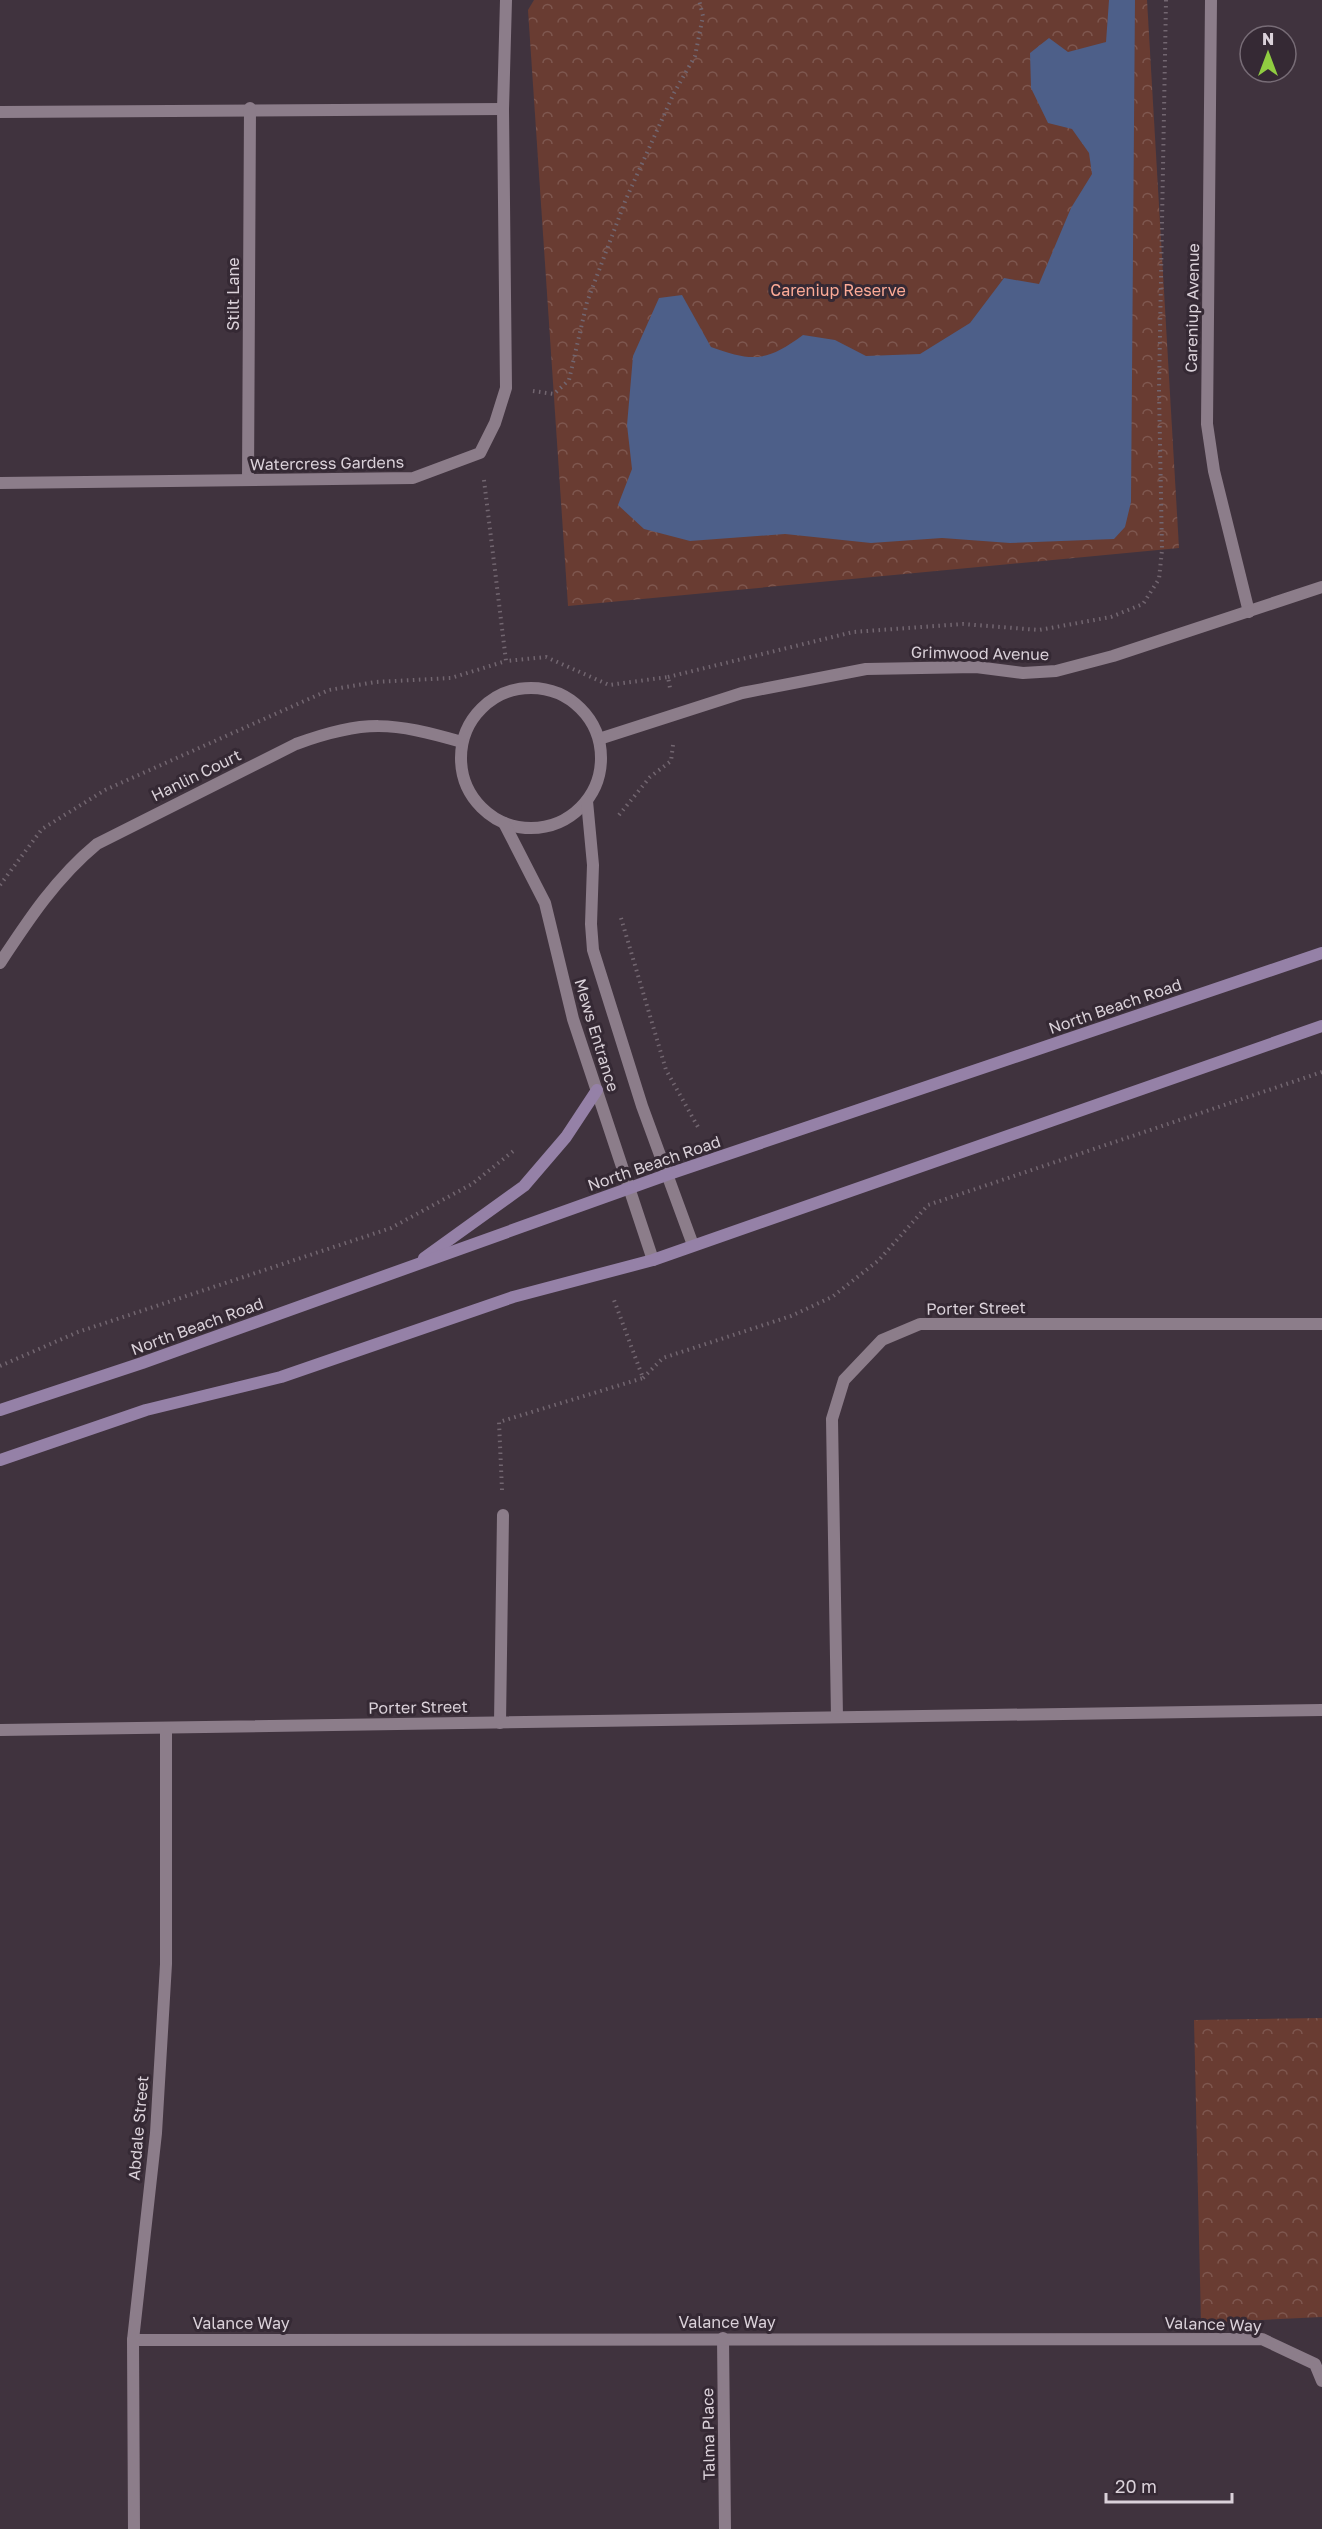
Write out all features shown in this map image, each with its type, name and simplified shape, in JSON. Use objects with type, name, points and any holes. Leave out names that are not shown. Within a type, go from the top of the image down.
[{"type":"main road","name":"North Beach Road","points":[[0,1410],[669,1174],[1322,952]]},
{"type":"main road","points":[[0,1460],[147,1410],[281,1377],[513,1297],[653,1260],[1322,1026]]},
{"type":"main road","points":[[413,1266],[524,1186],[597,1090]]},
{"type":"street","points":[[480,453],[495,423],[506,388],[503,109],[506,0]]},
{"type":"street","name":"Careniup Avenue","points":[[1211,0],[1207,424],[1214,471],[1249,612]]},
{"type":"street","points":[[0,112],[250,108],[503,109]]},
{"type":"street","name":"Stilt Lane","points":[[248,480],[250,108]]},
{"type":"street","name":"Watercress Gardens","points":[[0,483],[413,478],[480,453]]},
{"type":"street","name":"Grimwood Avenue","points":[[599,739],[742,693],[866,669],[976,667],[1023,673],[1056,671],[1249,612],[1322,587]]},
{"type":"street","points":[[529,687],[552,691],[573,702],[589,718],[599,739],[602,760],[597,782],[587,801],[570,817],[549,826],[526,828],[504,823],[486,813],[468,790],[460,761],[462,742],[471,720],[486,703],[507,692],[529,687]]},
{"type":"street","name":"Hanlin Court","points":[[0,963],[69,867],[97,844],[296,744],[330,732],[366,725],[412,728],[462,742]]},
{"type":"street","name":"Mews Entrance","points":[[587,801],[593,865],[591,924],[593,950],[639,1096],[693,1245]]},
{"type":"street","name":"Mews Entrance","points":[[504,823],[545,903],[573,1019],[653,1260]]},
{"type":"street","name":"Porter Street","points":[[837,1717],[832,1419],[844,1380],[882,1340],[920,1324],[1322,1324]]},
{"type":"street","points":[[500,1723],[503,1515]]},
{"type":"street","name":"Porter Street","points":[[0,1730],[1322,1710]]},
{"type":"street","name":"Abdale Street","points":[[134,2529],[133,2340],[156,2133],[166,1975],[166,1728]]},
{"type":"street","name":"Talma Place","points":[[723,2338],[725,2529]]},
{"type":"street","name":"Valance Way","points":[[133,2340],[1262,2339],[1318,2360],[1322,2381]]},
{"type":"path","points":[[506,388],[554,394],[569,380],[587,302],[626,199],[674,93],[695,56],[703,16],[699,0]]},
{"type":"path","points":[[480,453],[506,661],[546,657],[609,685],[668,677],[853,632],[963,624],[1039,630],[1111,617],[1143,604],[1159,579],[1162,550],[1159,390],[1166,0]]},
{"type":"path","points":[[617,820],[620,811],[650,777],[671,761],[677,714],[668,677]]},
{"type":"path","points":[[620,912],[666,1070],[698,1127]]},
{"type":"path","points":[[503,1515],[499,1422],[643,1378],[663,1358],[791,1316],[832,1297],[879,1260],[928,1205],[1322,1072]]},
{"type":"path","points":[[0,1366],[78,1332],[391,1228],[472,1184],[533,1135],[551,1153]]},
{"type":"path","points":[[614,1299],[643,1378]]},
{"type":"green space","name":"Careniup Reserve","points":[[534,0],[1147,0],[1179,548],[568,606],[528,10]]},
{"type":"green space","points":[[1322,2018],[1322,2317],[1201,2323],[1194,2020]]},
{"type":"water","points":[[1109,0],[1135,0],[1131,502],[1125,527],[1114,539],[1010,543],[942,538],[871,543],[785,534],[690,541],[644,529],[618,505],[632,469],[627,425],[633,356],[659,298],[682,295],[711,347],[725,352],[749,357],[769,355],[803,335],[835,340],[866,356],[920,354],[970,323],[1004,278],[1039,284],[1071,208],[1092,174],[1089,153],[1072,129],[1048,123],[1031,88],[1030,53],[1049,38],[1068,52],[1106,42]]}]
